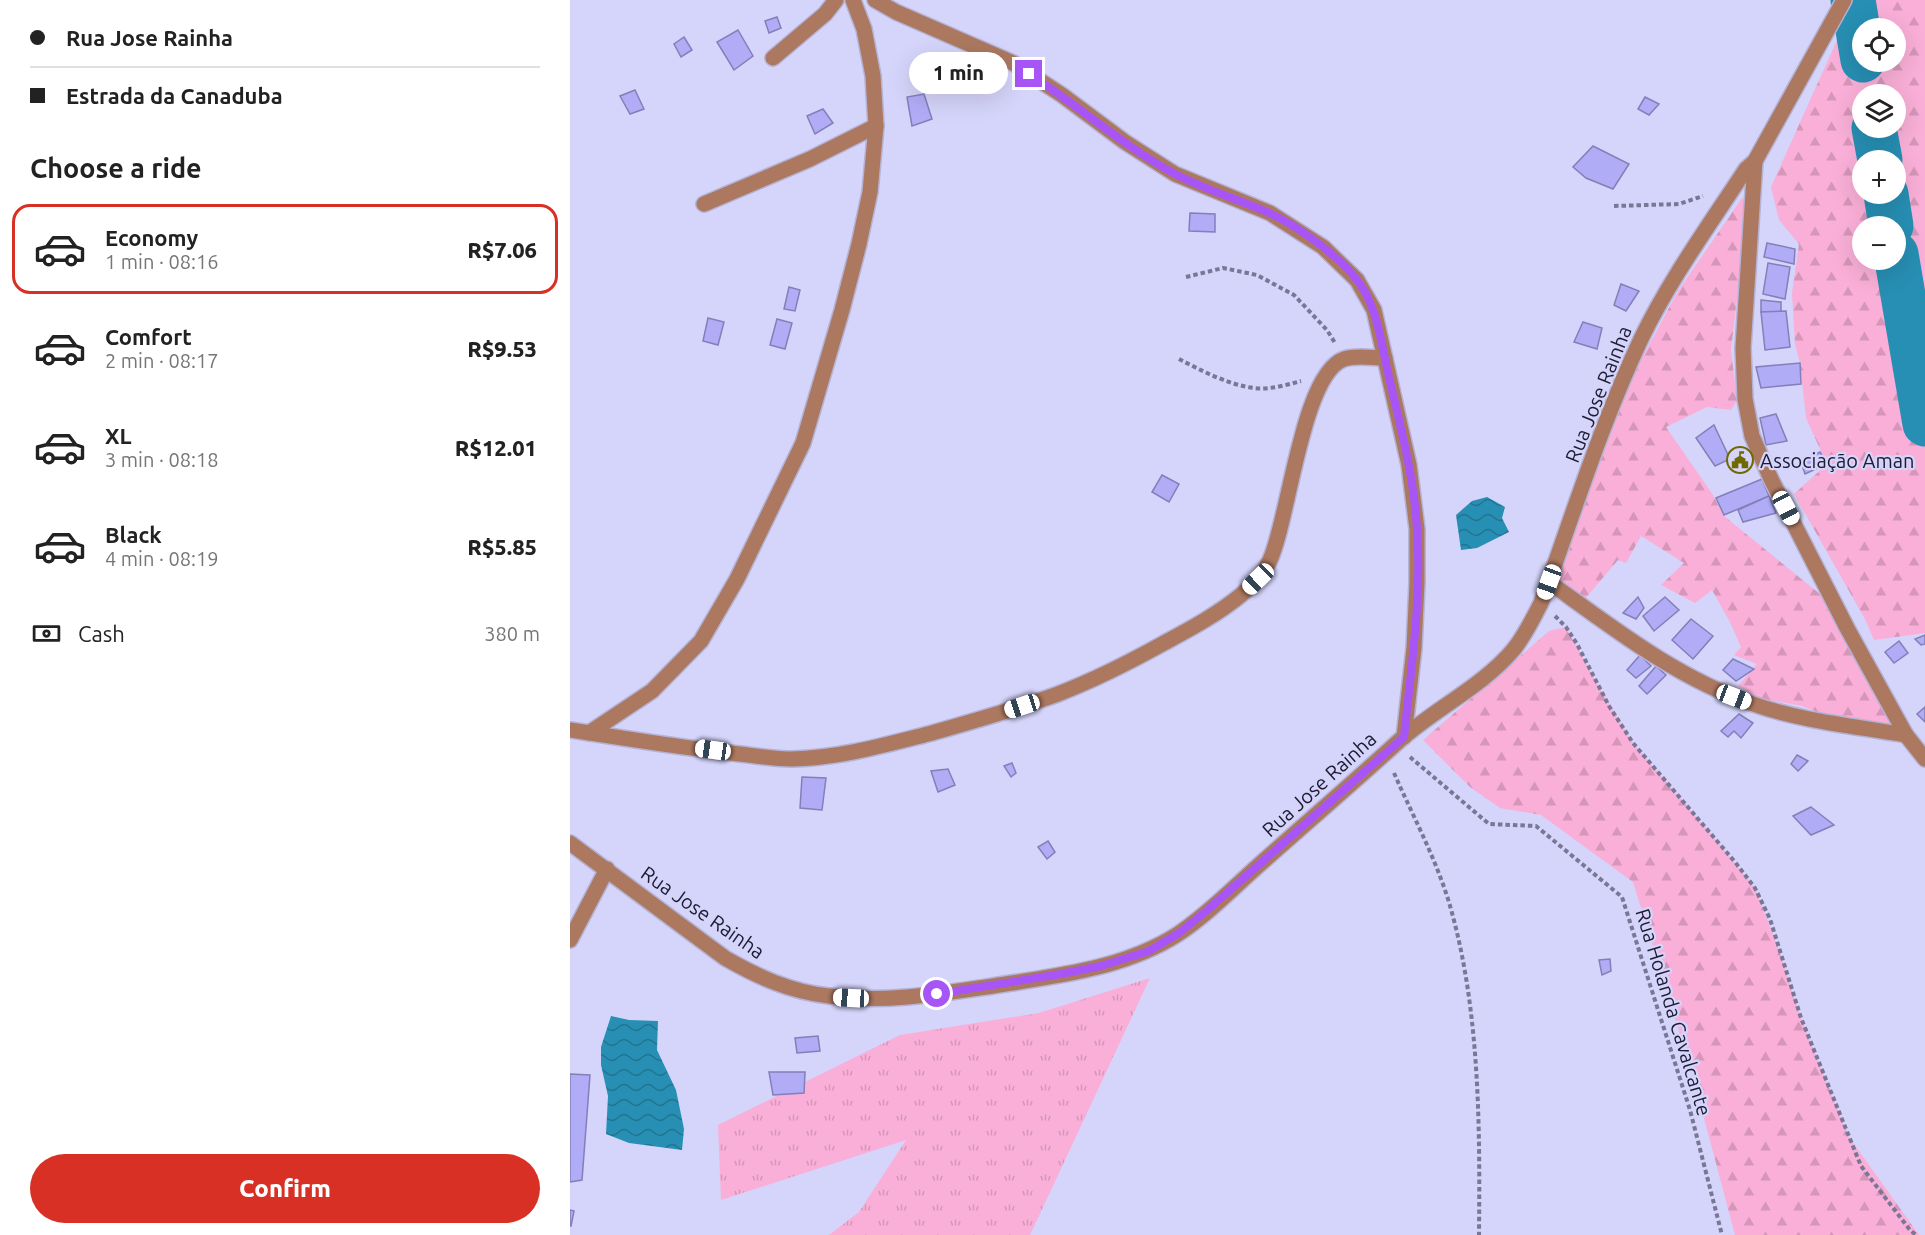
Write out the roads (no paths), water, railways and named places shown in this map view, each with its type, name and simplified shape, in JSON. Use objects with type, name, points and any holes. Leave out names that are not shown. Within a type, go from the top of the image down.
[{"type":"street","points":[[773,58],[825,14],[836,0]]},
{"type":"street","points":[[589,733],[652,691],[701,641],[737,579],[803,443],[842,310],[870,192],[876,126],[873,76],[864,29],[854,0]]},
{"type":"street","points":[[875,0],[896,12],[1013,63],[1062,94],[1125,142],[1175,174],[1270,213],[1323,247],[1357,280],[1374,310],[1409,465],[1417,529],[1418,583],[1414,648],[1394,745]]},
{"type":"street","name":"Rua Jose Rainha","points":[[570,843],[725,958],[751,973],[786,988],[828,996],[874,999],[949,992],[1041,978],[1091,968],[1149,951],[1179,933],[1394,745],[1494,669],[1513,649],[1531,624],[1549,582],[1605,427],[1659,305],[1746,169],[1755,161],[1844,0]]},
{"type":"street","points":[[704,204],[810,159],[876,126]]},
{"type":"street","points":[[1755,161],[1743,348],[1745,399],[1752,436],[1771,479],[1847,628],[1906,735],[1925,759]]},
{"type":"street","points":[[570,730],[789,759],[833,756],[879,747],[1058,694],[1132,660],[1192,628],[1240,596],[1258,579],[1270,560],[1284,515],[1306,421],[1324,377],[1333,366],[1345,359],[1385,358]]},
{"type":"street","points":[[1549,582],[1625,636],[1672,666],[1716,690],[1753,705],[1785,714],[1906,735]]},
{"type":"street","points":[[570,940],[607,869]]},
{"type":"water","points":[[1487,497],[1505,507],[1502,518],[1509,532],[1477,548],[1461,550],[1456,515],[1472,501]]},
{"type":"water","points":[[611,1016],[629,1020],[658,1021],[657,1050],[676,1090],[684,1129],[682,1150],[629,1143],[606,1134],[608,1096],[601,1065],[601,1047]]},
{"type":"waterway","points":[[1853,0],[1856,18]]},
{"type":"waterway","points":[[1876,138],[1878,150]]},
{"type":"waterway","points":[[1888,204],[1889,216]]},
{"type":"waterway","points":[[1899,270],[1925,424]]},
{"type":"place","name":"Associação Aman","points":[[1740,460]]}]
